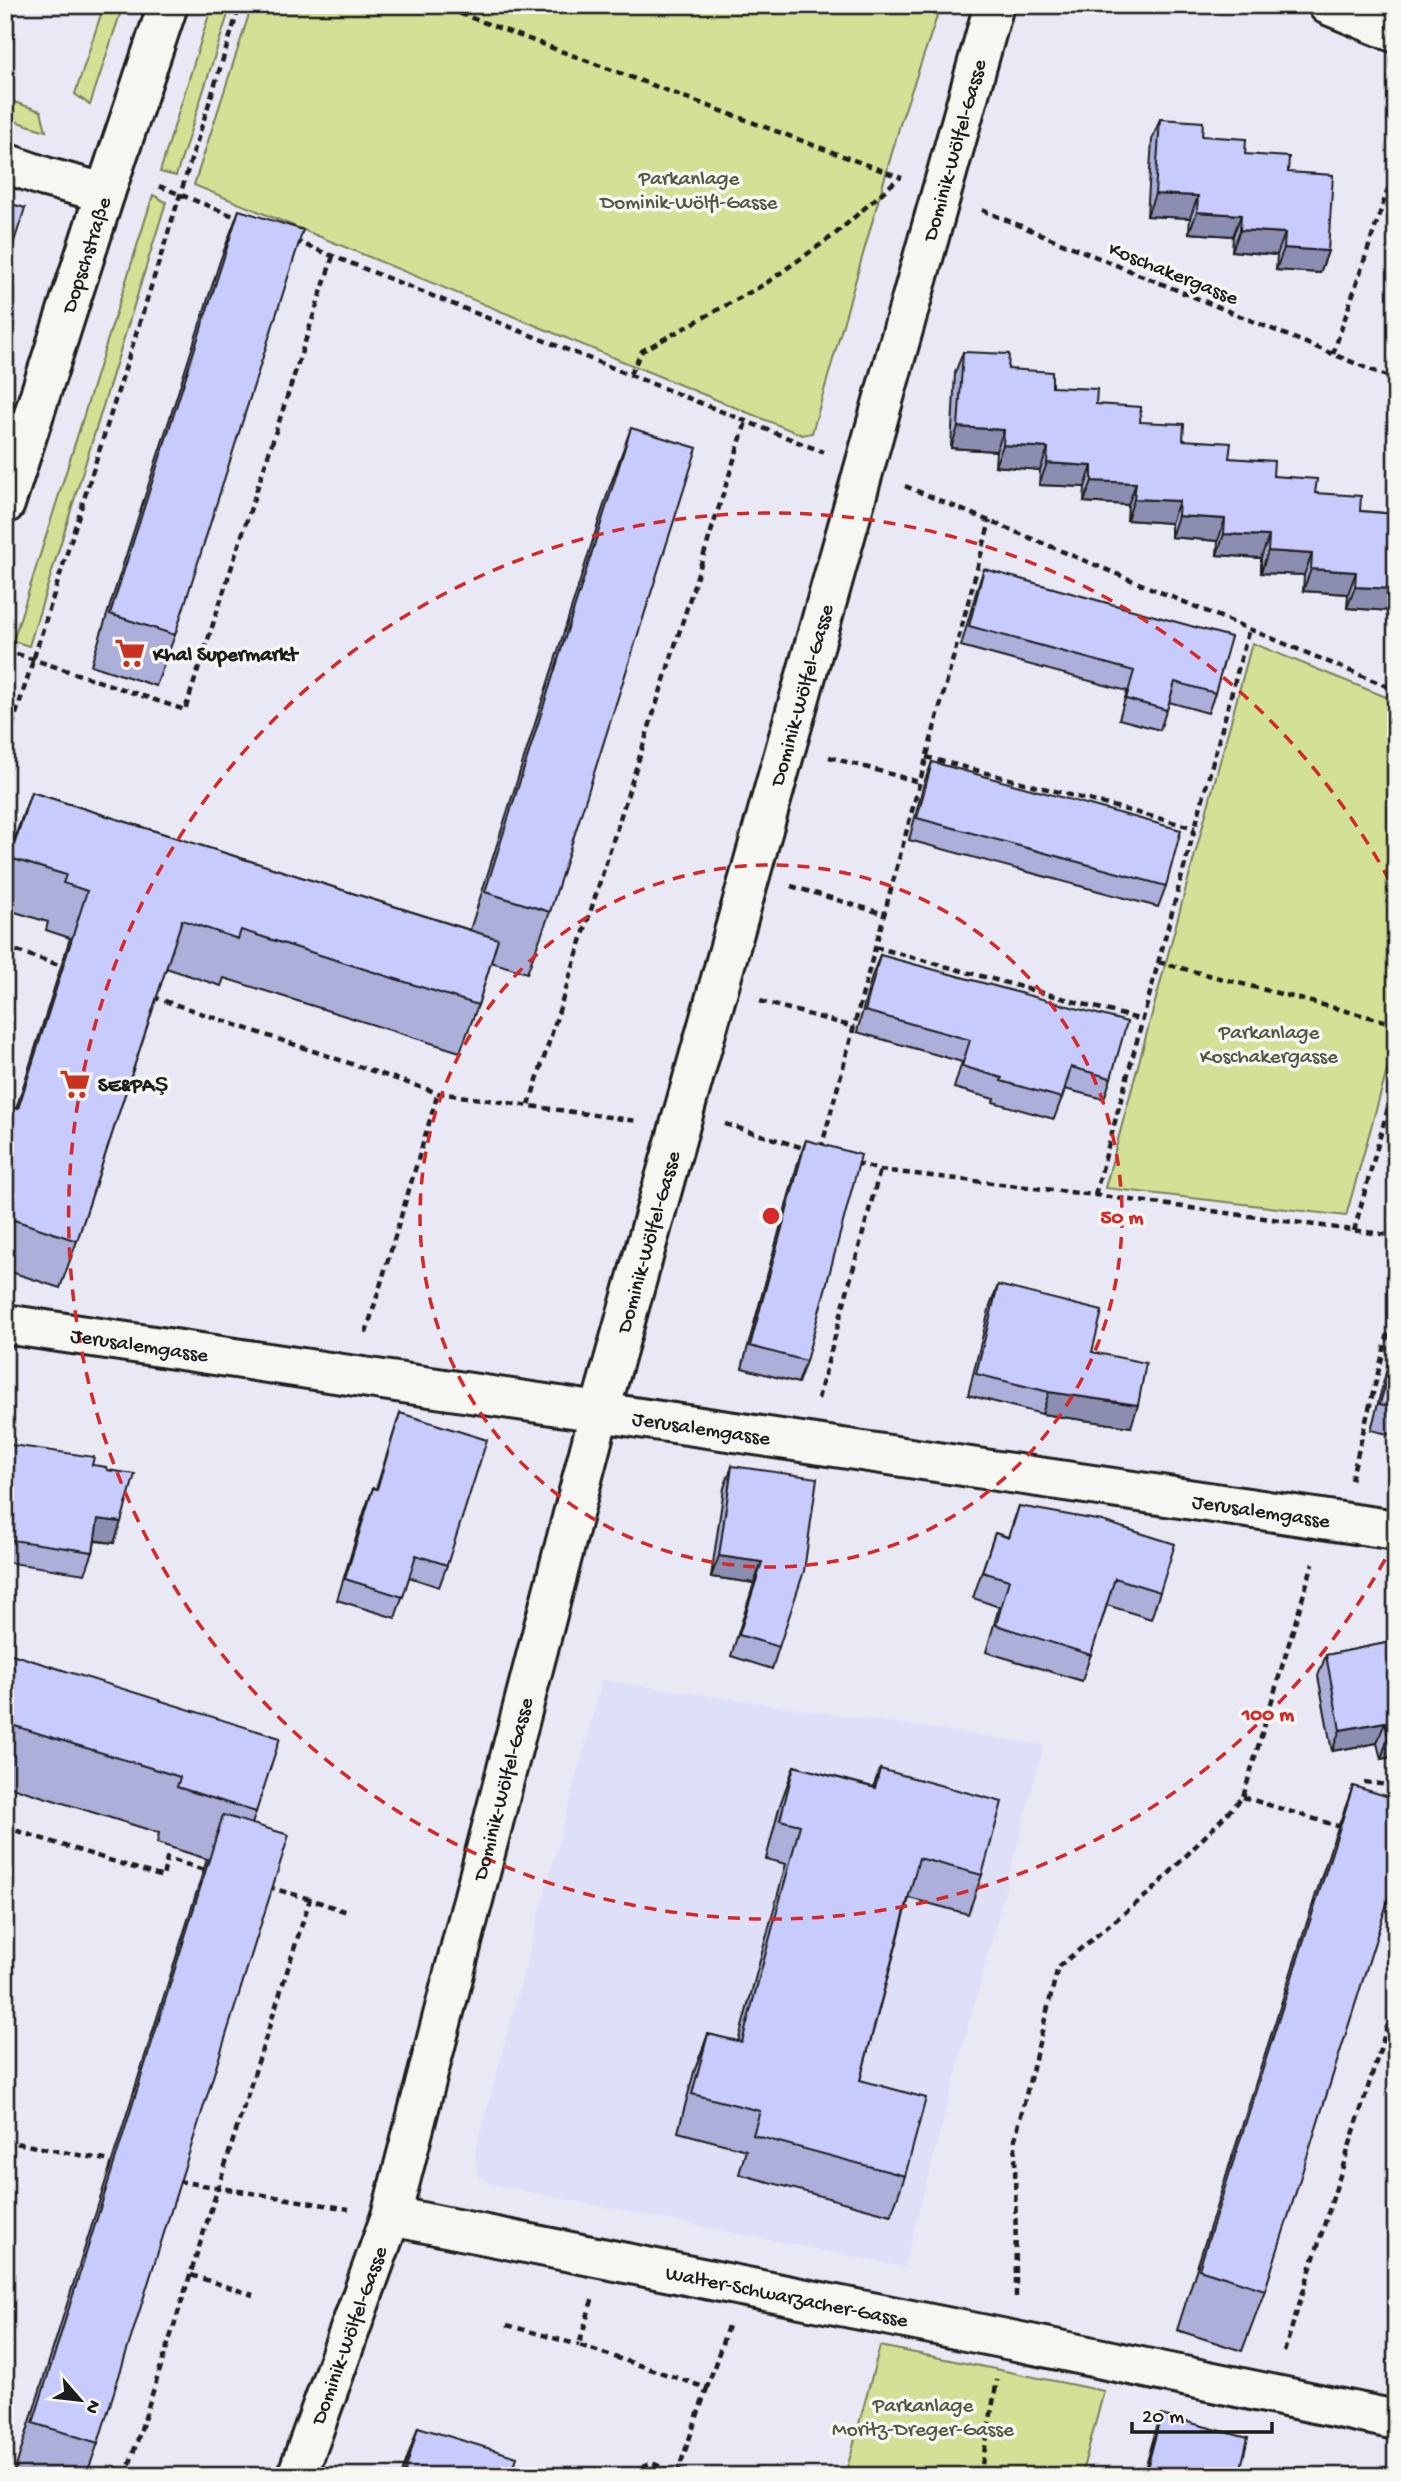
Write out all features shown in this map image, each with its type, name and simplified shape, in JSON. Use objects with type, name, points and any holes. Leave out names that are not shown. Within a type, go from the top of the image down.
[{"type":"street","name":"Dopschstraße","points":[[5,505],[168,5]]},
{"type":"street","name":"Dominik-Wölfel-Gasse","points":[[298,2476],[391,2216],[599,1413],[994,5]]},
{"type":"street","points":[[1328,5],[1396,33]]},
{"type":"street","points":[[5,163],[105,193]]},
{"type":"street","name":"Jerusalemgasse","points":[[5,1324],[1396,1530]]},
{"type":"street","name":"Walter-Schwarzacher-Gasse","points":[[391,2216],[1396,2420]]},
{"type":"path","points":[[5,748],[240,5]]},
{"type":"path","name":"Koschakergasse","points":[[437,5],[941,193],[1396,380]]},
{"type":"path","points":[[1333,355],[1396,165]]},
{"type":"path","points":[[630,374],[642,351],[765,284],[834,235],[900,178]]},
{"type":"path","points":[[159,186],[244,220]]},
{"type":"path","points":[[282,235],[864,469],[1396,690]]},
{"type":"path","points":[[5,650],[185,710],[333,256]]},
{"type":"path","points":[[529,1105],[746,422]]},
{"type":"path","points":[[820,1153],[990,521]]},
{"type":"path","points":[[1096,1195],[1249,629]]},
{"type":"path","points":[[786,746],[919,782]]},
{"type":"path","points":[[926,757],[1195,828]]},
{"type":"path","points":[[751,874],[884,914]]},
{"type":"path","points":[[5,947],[71,969]]},
{"type":"path","points":[[875,947],[1142,1020]]},
{"type":"path","points":[[1158,962],[1396,1024]]},
{"type":"path","points":[[718,990],[853,1027]]},
{"type":"path","points":[[150,996],[438,1093],[529,1105],[682,1119],[832,1156]]},
{"type":"path","points":[[1354,1231],[1396,1079]]},
{"type":"path","points":[[354,1377],[438,1093]]},
{"type":"path","points":[[844,1160],[880,1170],[1096,1195],[1396,1236]]},
{"type":"path","points":[[805,1444],[880,1170]]},
{"type":"path","points":[[980,2476],[1016,2300],[1015,2139],[1058,1967],[1154,1889],[1243,1797],[1333,1521],[1396,1302]]},
{"type":"path","points":[[1364,1782],[1396,1786]]},
{"type":"path","points":[[1243,1797],[1345,1828]]},
{"type":"path","points":[[5,1827],[163,1877],[167,1858],[204,1870]]},
{"type":"path","points":[[258,1885],[350,1913]]},
{"type":"path","points":[[126,2476],[310,1899]]},
{"type":"path","points":[[1271,2393],[1396,1999]]},
{"type":"path","points":[[5,2141],[111,2161]]},
{"type":"path","points":[[178,2181],[391,2216]]},
{"type":"path","points":[[191,2275],[253,2295]]},
{"type":"path","points":[[579,2345],[594,2294]]},
{"type":"path","points":[[620,2476],[652,2463],[680,2475],[730,2320]]},
{"type":"path","points":[[508,2325],[579,2345],[707,2388]]},
{"type":"shaded area","points":[[602,1680],[1044,1745],[904,2267],[491,2184],[478,2175],[475,2153]]},
{"type":"green space","points":[[104,5],[123,5],[90,105],[75,94]]},
{"type":"green space","points":[[212,5],[231,5],[176,176],[160,172]]},
{"type":"green space","name":"Parkanlage Dominik-Wölfl-Gasse","points":[[252,5],[941,5],[901,121],[812,433],[802,435],[194,185]]},
{"type":"green space","points":[[5,99],[41,111],[46,131],[5,118]]},
{"type":"green space","points":[[153,195],[166,202],[29,646],[13,641]]},
{"type":"green space","name":"Parkanlage Koschakergasse","points":[[1252,643],[1396,701],[1396,1039],[1346,1216],[1105,1188]]},
{"type":"green space","name":"Parkanlage Moritz-Dreger-Gasse","points":[[880,2346],[1104,2391],[1081,2476],[845,2476]]},
{"type":"building","points":[[1160,119],[1203,122],[1202,136],[1246,139],[1245,154],[1289,157],[1288,172],[1333,175],[1328,251],[1284,248],[1285,233],[1240,230],[1241,215],[1197,212],[1198,196],[1155,194]]},
{"type":"building","points":[[5,202],[25,208],[5,269]]},
{"type":"building","points":[[239,210],[303,230],[175,635],[110,614]]},
{"type":"building","points":[[963,352],[1009,354],[1008,369],[1052,372],[1052,387],[1097,389],[1096,404],[1141,407],[1140,422],[1184,424],[1183,440],[1231,443],[1229,458],[1274,461],[1273,476],[1317,479],[1315,493],[1361,496],[1360,511],[1396,514],[1396,589],[1355,587],[1356,572],[1311,569],[1312,554],[1268,551],[1269,536],[1224,534],[1225,519],[1178,516],[1179,501],[1134,499],[1136,483],[1092,481],[1092,466],[1047,463],[1048,448],[1003,445],[1004,430],[958,427]]},
{"type":"building","points":[[631,428],[697,448],[550,912],[485,892]]},
{"type":"building","points":[[984,569],[1231,637],[1215,693],[1175,682],[1167,710],[1126,699],[1134,671],[969,626]]},
{"type":"building","points":[[932,762],[1181,830],[1166,886],[917,818]]},
{"type":"building","points":[[31,792],[498,939],[478,1005],[241,930],[238,939],[182,920],[77,1241],[5,1217],[5,1105],[18,1109],[87,891],[63,883],[66,875],[10,858]]},
{"type":"building","points":[[880,955],[1127,1022],[1111,1078],[1071,1067],[1062,1098],[1001,1081],[1002,1078],[962,1066],[970,1040],[865,1011]]},
{"type":"building","points":[[806,1140],[861,1155],[806,1361],[750,1346]]},
{"type":"building","points":[[998,1285],[1102,1311],[1092,1352],[1146,1363],[1138,1405],[1049,1392],[976,1374]]},
{"type":"building","points":[[1396,1345],[1396,1408],[1380,1404]]},
{"type":"building","points":[[400,1413],[487,1440],[447,1565],[416,1555],[403,1597],[345,1579]]},
{"type":"building","points":[[5,1444],[94,1457],[92,1465],[135,1474],[121,1522],[98,1519],[93,1552],[5,1539]]},
{"type":"building","points":[[732,1466],[817,1478],[804,1571],[779,1647],[739,1635],[762,1562],[719,1556]]},
{"type":"building","points":[[1019,1506],[1102,1521],[1175,1544],[1160,1592],[1115,1578],[1091,1655],[996,1625],[1009,1580],[982,1572],[995,1533],[1009,1538]]},
{"type":"building","points":[[1396,1641],[1396,1736],[1388,1737],[1385,1722],[1340,1730],[1326,1655]]},
{"type":"building","points":[[5,1652],[280,1738],[256,1812],[177,1787],[180,1777],[5,1723]]},
{"type":"building","points":[[794,1766],[875,1788],[880,1769],[1002,1802],[982,1875],[919,1858],[860,2080],[926,2098],[905,2176],[753,2135],[760,2111],[692,2094],[708,2034],[742,2042],[800,1825],[780,1820]]},
{"type":"building","points":[[1353,1786],[1396,1799],[1396,1875],[1265,2290],[1199,2269]]},
{"type":"building","points":[[223,1815],[289,1835],[98,2443],[33,2423]]},
{"type":"building","points":[[1161,2415],[1248,2438],[1239,2476],[1145,2476]]},
{"type":"building","points":[[418,2427],[517,2457],[511,2476],[404,2476]]},
{"type":"place","name":"Khal Supermarkt","points":[[130,653]]},
{"type":"place","name":"SE&PAŞ","points":[[75,1084]]}]
